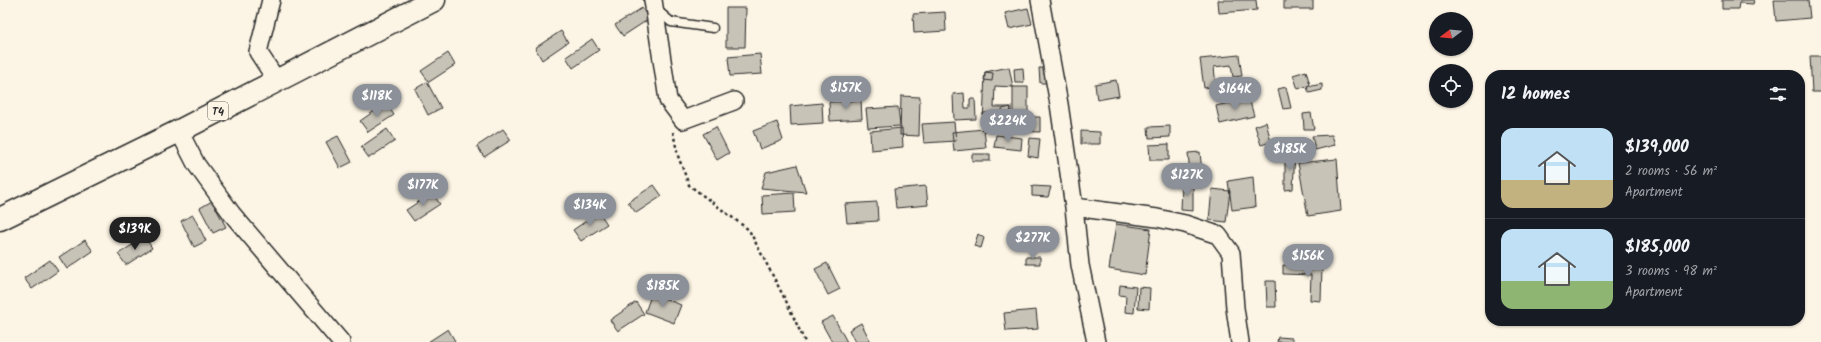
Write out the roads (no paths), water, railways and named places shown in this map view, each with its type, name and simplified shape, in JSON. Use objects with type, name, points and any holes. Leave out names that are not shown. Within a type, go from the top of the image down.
[{"type":"highway","name":"T4","points":[[0,219],[180,131],[434,0]]},
{"type":"street","points":[[271,0],[258,52],[277,80]]},
{"type":"street","points":[[1040,0],[1050,48],[1074,207],[1080,265],[1096,342]]},
{"type":"street","points":[[654,4],[668,100],[683,120],[734,101]]},
{"type":"street","points":[[180,131],[196,164],[232,214],[341,342]]},
{"type":"street","points":[[1074,207],[1156,218],[1184,224],[1218,235],[1231,253],[1234,308],[1240,342]]},
{"type":"lane","points":[[654,4],[671,22],[713,28]]}]
